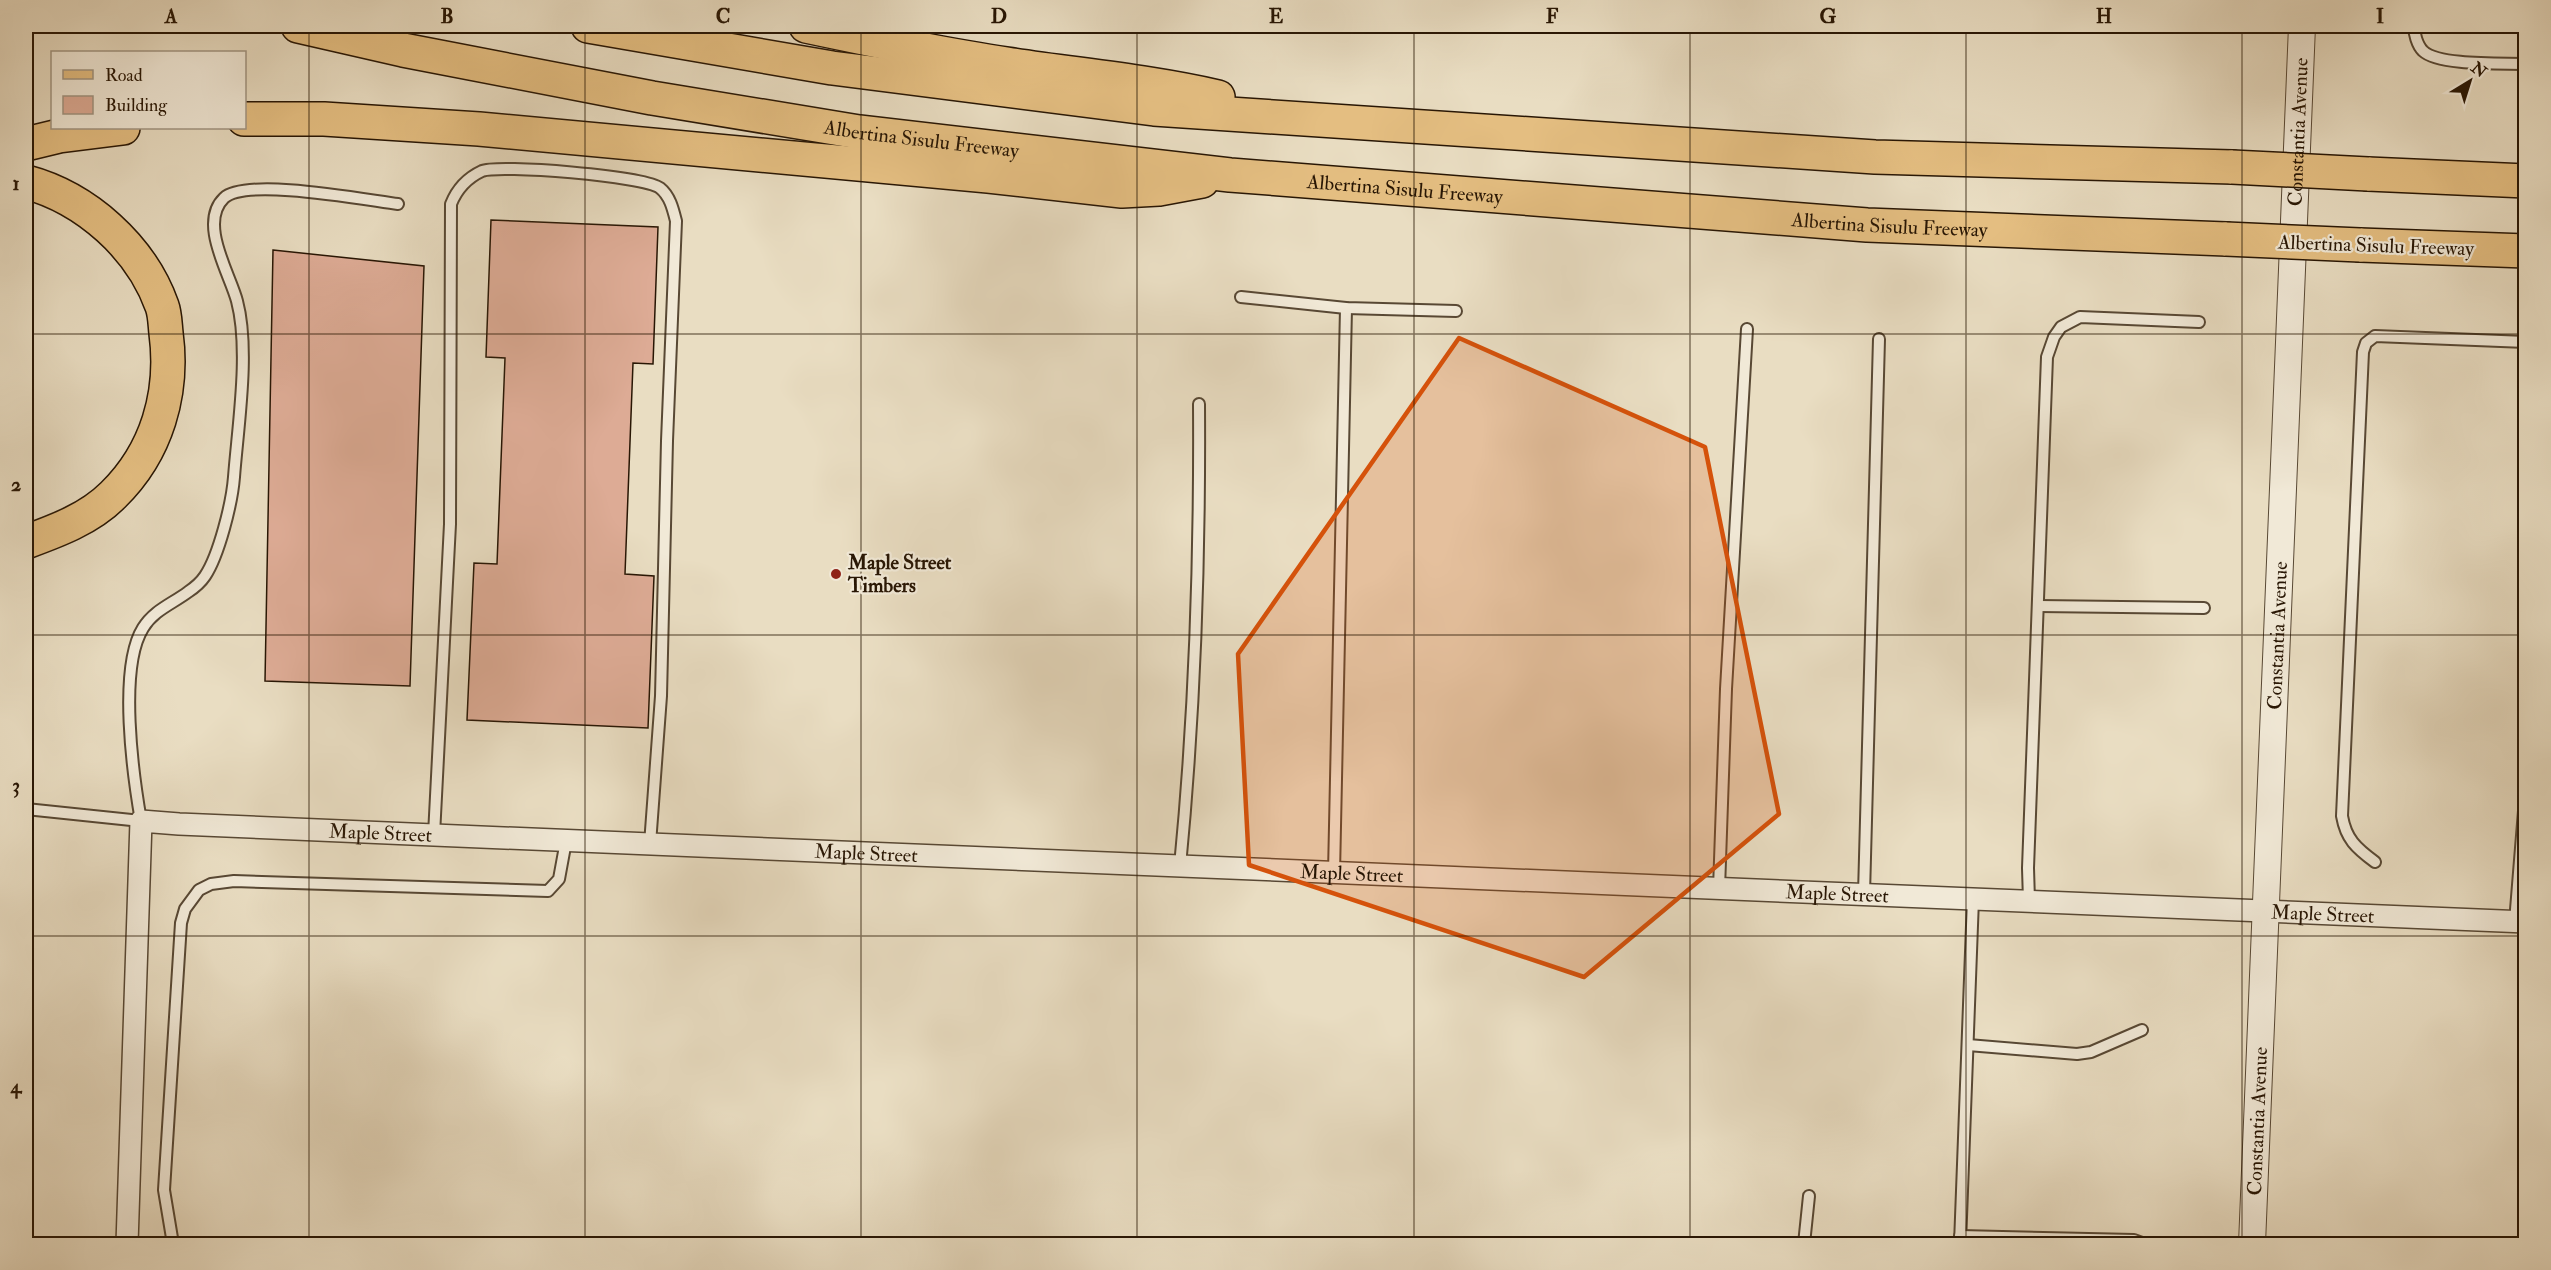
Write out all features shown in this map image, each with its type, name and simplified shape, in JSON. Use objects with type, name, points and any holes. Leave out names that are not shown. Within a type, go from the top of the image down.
[{"type":"main road","name":"Albertina Sisulu Freeway","points":[[298,26],[402,50],[630,93],[859,132],[1230,174],[1867,225],[2526,250]]},
{"type":"main road","points":[[588,26],[832,68],[1053,98],[1154,109],[1875,157],[2232,167],[2526,181]]},
{"type":"main road","points":[[806,26],[894,45],[1007,64],[1169,86],[1231,100],[1270,116]]},
{"type":"main road","points":[[246,119],[324,119],[490,130],[988,176],[1122,191],[1158,189],[1230,174]]},
{"type":"main road","points":[[26,144],[117,129]]},
{"type":"main road","points":[[26,182],[74,201],[102,222],[126,246],[149,278],[162,308],[169,377],[152,442],[136,469],[113,496],[78,520],[26,542]]},
{"type":"street","name":"Constantia Avenue","points":[[2252,1245],[2302,26]]},
{"type":"street","name":"Maple Street","points":[[141,821],[566,841],[2520,922]]},
{"type":"street","points":[[127,1245],[141,821]]},
{"type":"lane","points":[[2414,26],[2414,33],[2424,52],[2440,59],[2526,64]]},
{"type":"lane","points":[[434,835],[450,524],[451,204],[456,191],[484,170],[577,172],[632,179],[659,187],[668,197],[676,221],[667,441],[661,696],[650,844]]},
{"type":"lane","points":[[26,809],[141,821],[134,782],[131,729],[131,677],[134,652],[141,631],[151,618],[188,592],[204,577],[214,556],[233,495],[243,361],[238,304],[217,247],[214,229],[216,213],[224,198],[245,190],[298,191],[398,204]]},
{"type":"lane","points":[[1240,297],[1346,308],[1456,311]]},
{"type":"lane","points":[[1334,873],[1346,308]]},
{"type":"lane","points":[[2029,901],[2028,868],[2047,357],[2054,337],[2061,327],[2080,317],[2199,322]]},
{"type":"lane","points":[[1719,888],[1726,689],[1747,329]]},
{"type":"lane","points":[[2375,862],[2354,847],[2345,833],[2342,816],[2363,352],[2366,343],[2375,336],[2526,342]]},
{"type":"lane","points":[[1864,894],[1879,339]]},
{"type":"lane","points":[[1180,866],[1190,764],[1200,535],[1199,404]]},
{"type":"lane","points":[[2039,606],[2204,608]]},
{"type":"lane","points":[[2520,922],[2519,873],[2526,786]]},
{"type":"lane","points":[[173,1245],[164,1190],[177,957],[185,909],[199,890],[211,884],[234,881],[548,891],[558,879],[566,841]]},
{"type":"lane","points":[[1974,899],[1960,1240],[2134,1240],[2145,1245]]},
{"type":"lane","points":[[1968,1044],[2077,1054],[2091,1052],[2142,1030]]},
{"type":"lane","points":[[1804,1245],[1809,1196]]},
{"type":"highlighted area","points":[[1459,338],[1705,447],[1779,814],[1584,977],[1249,865],[1238,654]]},
{"type":"building","points":[[491,220],[658,227],[653,364],[633,363],[625,574],[654,576],[648,728],[467,720],[474,563],[497,564],[505,358],[486,357]]},
{"type":"building","points":[[273,250],[424,266],[410,686],[265,681]]},
{"type":"place","name":"Maple Street Timbers","points":[[836,574]]}]
